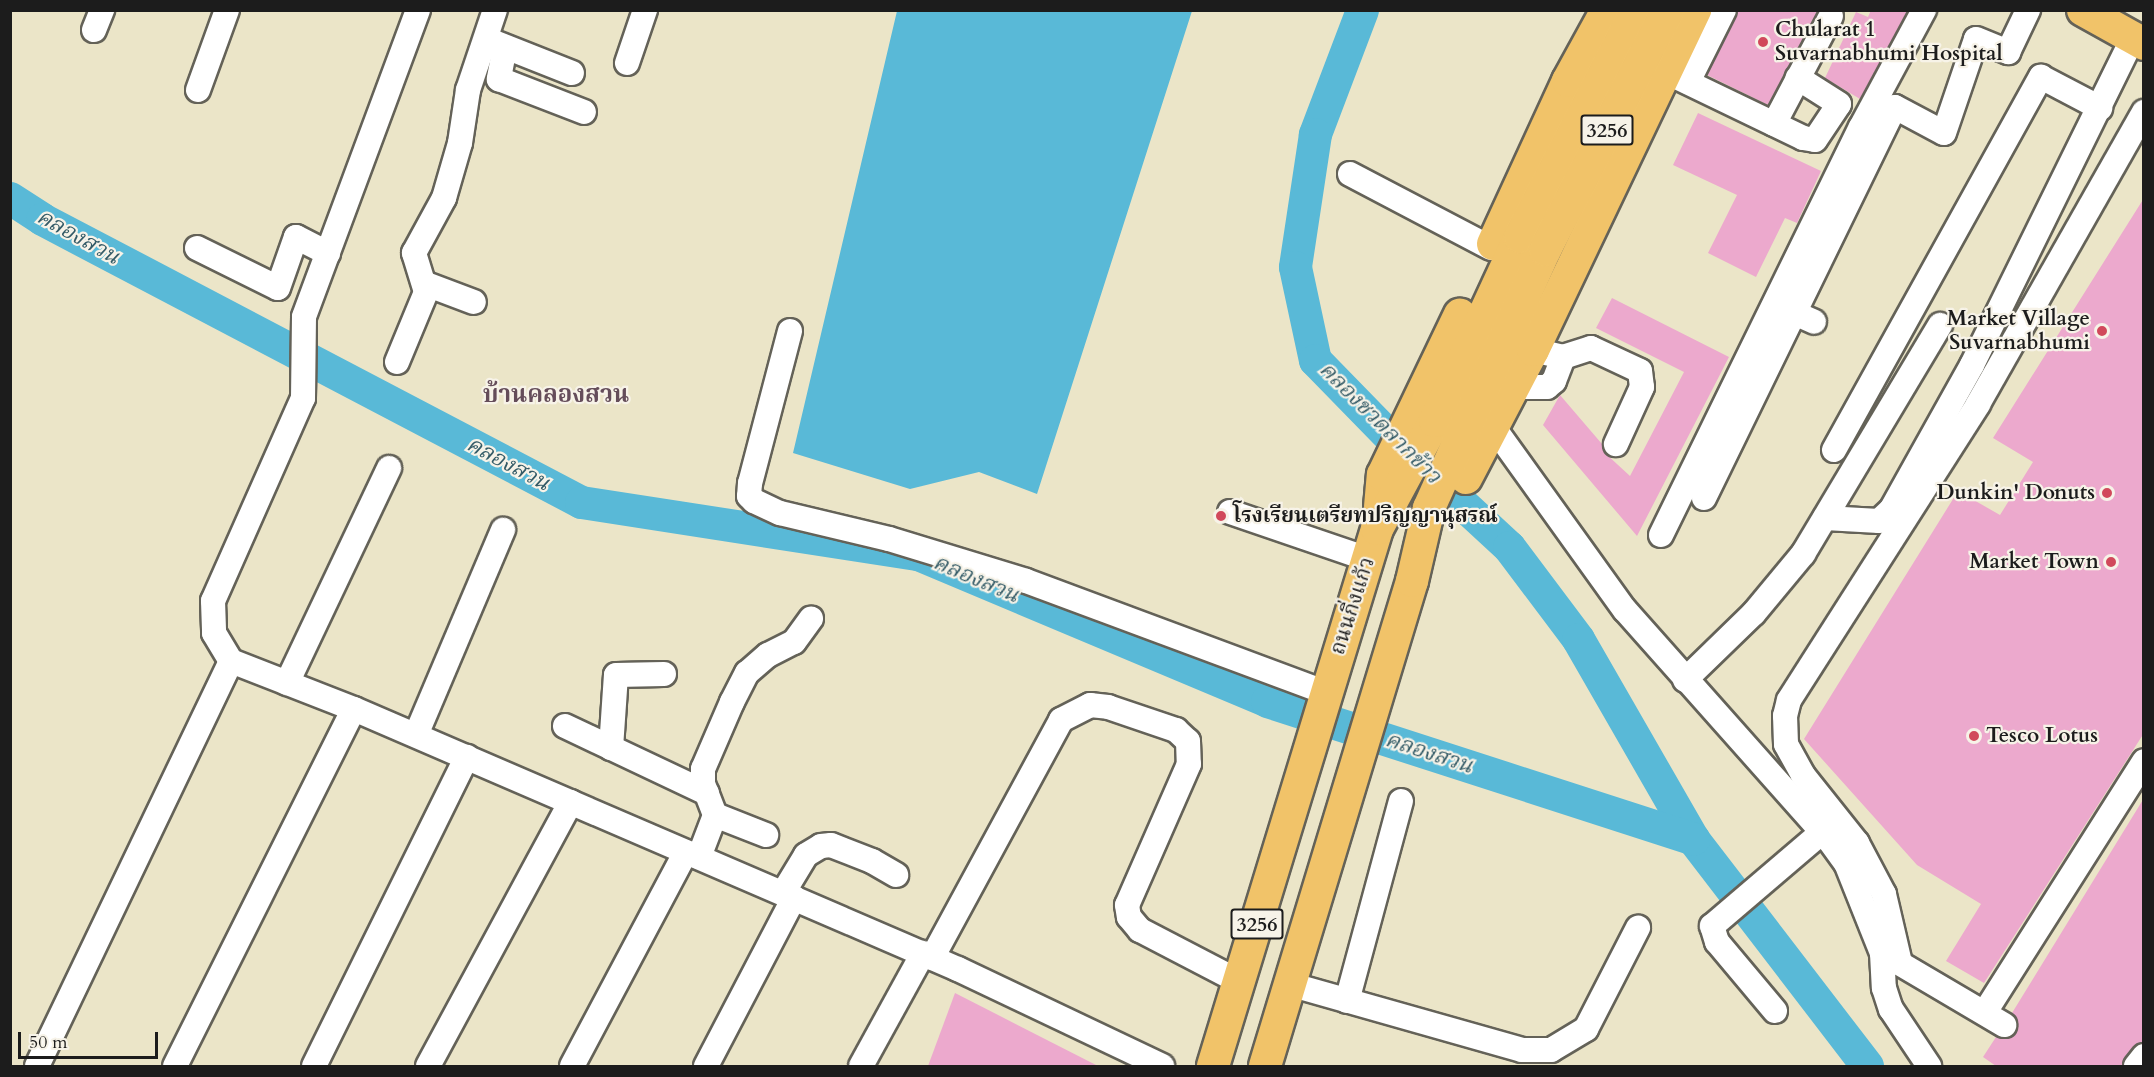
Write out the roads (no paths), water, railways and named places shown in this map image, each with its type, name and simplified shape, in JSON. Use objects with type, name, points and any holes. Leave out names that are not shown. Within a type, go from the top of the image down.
[{"type":"main road","points":[[1519,245],[1568,81],[1607,10]]},
{"type":"main road","name":"ถนนกิ่งแก้ว","points":[[1214,1066],[1391,482],[1425,415],[1519,245],[1637,10]]},
{"type":"main road","name":"ถนนกิ่งแก้ว","points":[[1479,440],[1519,245],[1668,10]]},
{"type":"main road","points":[[1479,440],[1515,387],[1548,353],[1677,77],[1695,10]]},
{"type":"main road","points":[[2083,10],[2138,41]]},
{"type":"main road","name":"3256","points":[[1265,1066],[1433,520],[1479,440]]},
{"type":"street","points":[[198,90],[227,10]]},
{"type":"street","points":[[418,10],[304,317],[303,398],[213,602],[214,633],[231,661],[354,708],[693,854],[927,956],[1162,1066]]},
{"type":"street","points":[[495,10],[494,42],[499,79],[584,112]]},
{"type":"street","points":[[627,63],[645,10]]},
{"type":"street","points":[[1724,10],[1677,77],[1774,124],[1815,140],[1839,108],[1837,101],[1798,78]]},
{"type":"street","points":[[1661,535],[1794,313],[1924,10]]},
{"type":"street","points":[[1704,498],[1895,107],[1944,133],[1976,39],[2008,51],[2028,10]]},
{"type":"street","points":[[1774,124],[1832,16]]},
{"type":"street","points":[[1825,518],[1879,521],[1891,510],[1971,365],[2100,108],[2138,41]]},
{"type":"street","points":[[494,42],[572,73]]},
{"type":"street","points":[[474,302],[426,284],[415,264],[414,253],[444,198],[494,42]]},
{"type":"street","points":[[1834,450],[2041,77],[2100,108]]},
{"type":"street","points":[[1929,1066],[1891,1010],[1884,988],[1891,958],[1884,894],[1857,843],[1791,754],[1786,744],[1785,716],[1789,700],[1978,404],[2143,115]]},
{"type":"street","points":[[1350,174],[1519,245]]},
{"type":"street","points":[[197,248],[278,288],[296,237],[328,253]]},
{"type":"street","points":[[397,362],[426,284]]},
{"type":"street","points":[[1685,680],[1754,613],[1803,554],[1940,325]]},
{"type":"street","points":[[790,330],[750,483],[749,496],[754,501],[780,513],[889,539],[1026,581],[1325,694]]},
{"type":"street","points":[[1548,353],[1591,348],[1640,371],[1642,387],[1616,444]]},
{"type":"street","points":[[1479,440],[1685,680],[1822,832],[1846,862],[1891,958],[1994,1018],[2144,761]]},
{"type":"street","points":[[287,682],[389,468]]},
{"type":"street","points":[[1230,512],[1368,559]]},
{"type":"street","points":[[416,735],[503,530]]},
{"type":"street","points":[[766,835],[716,815],[707,793],[703,770],[747,673],[768,655],[794,642],[811,619]]},
{"type":"street","points":[[37,1066],[231,661]]},
{"type":"street","points":[[611,748],[616,675],[664,674]]},
{"type":"street","points":[[861,1066],[927,956],[1061,720],[1090,705],[1108,707],[1176,730],[1188,741],[1190,764],[1128,905],[1129,917],[1140,930],[1240,982]]},
{"type":"street","points":[[175,1066],[354,708]]},
{"type":"street","points":[[565,726],[707,793]]},
{"type":"street","points":[[314,1066],[467,757]]},
{"type":"street","points":[[1347,1001],[1401,801]]},
{"type":"street","points":[[428,1066],[571,802]]},
{"type":"street","points":[[572,1066],[716,815]]},
{"type":"street","points":[[1774,1011],[1711,934],[1712,926],[1822,832]]},
{"type":"street","points":[[706,1066],[806,855],[821,846],[831,845],[872,861],[896,875]]},
{"type":"street","points":[[1289,984],[1522,1050],[1551,1050],[1586,1029],[1638,928]]},
{"type":"street","points":[[2136,1066],[2144,1056]]},
{"type":"water","points":[[897,11],[1192,11],[1037,494],[979,472],[910,489],[793,453]]},
{"type":"waterway","name":"คลองชวดลากข้าว","points":[[1362,10],[1315,134],[1295,267],[1315,360],[1392,439],[1509,547],[1578,639],[1693,839],[1867,1066]]},
{"type":"waterway","name":"คลองสวน","points":[[10,198],[42,219],[581,502],[918,554],[1267,701],[1693,839]]},
{"type":"place","name":"Chularat 1 Suvarnabhumi Hospital","points":[[1763,42]]},
{"type":"place","name":"Market Village Suvarnabhumi","points":[[2102,331]]},
{"type":"place","name":"Dunkin' Donuts","points":[[2107,493]]},
{"type":"place","name":"โรงเรียนเตรียทปริญญานุสรณ์","points":[[1221,516]]},
{"type":"place","name":"Market Town","points":[[2111,562]]},
{"type":"place","name":"Tesco Lotus","points":[[1974,736]]},
{"type":"district","name":"บ้านคลองสวน","points":[[556,395]]}]
